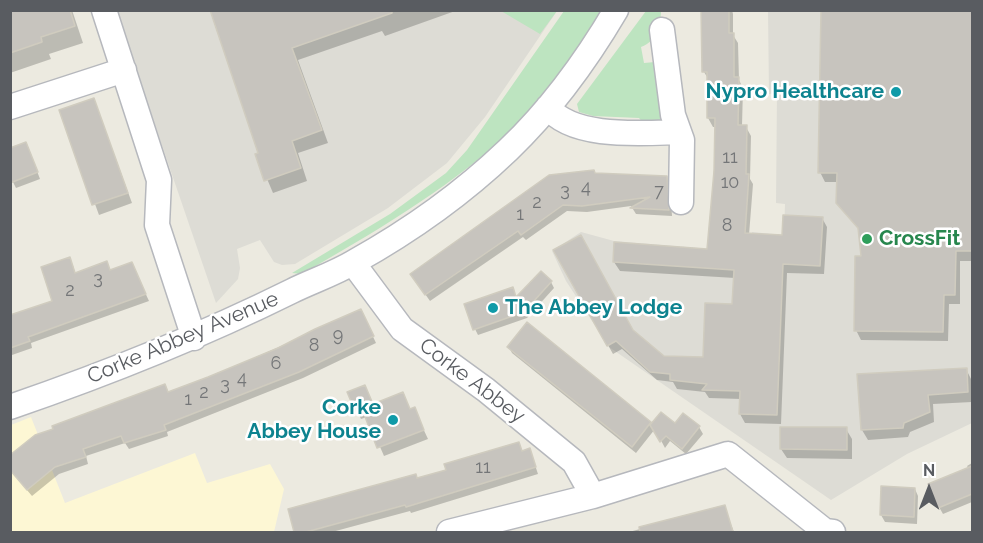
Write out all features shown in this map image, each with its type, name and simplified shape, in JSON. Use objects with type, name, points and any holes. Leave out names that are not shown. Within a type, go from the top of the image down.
[{"type":"street","points":[[104,10],[159,180],[157,225],[194,338]]},
{"type":"street","name":"Corke Abbey Avenue","points":[[10,407],[194,338],[353,263],[459,190],[506,153],[548,107],[601,36],[616,10]]},
{"type":"street","points":[[657,44],[678,132],[682,140],[681,202]]},
{"type":"street","points":[[10,107],[124,70]]},
{"type":"street","points":[[548,107],[554,115],[577,128],[678,132]]},
{"type":"street","name":"Corke Abbey","points":[[353,263],[402,329],[486,390],[574,462],[593,496]]},
{"type":"street","points":[[449,532],[593,496],[728,454],[825,531],[833,532]]},
{"type":"shaded area","points":[[116,11],[557,11],[485,117],[447,163],[388,208],[295,264],[282,265],[274,262],[260,240],[237,249],[240,268],[238,279],[216,303]]},
{"type":"shaded area","points":[[768,11],[972,11],[972,423],[907,454],[831,500],[609,347],[566,281],[552,251],[581,232],[614,241],[735,251],[752,244],[752,232],[784,235],[785,204],[776,203],[777,93],[769,94]]},
{"type":"shaded area","points":[[31,417],[65,503],[195,453],[207,483],[270,464],[284,489],[274,532],[11,532],[11,425]]},
{"type":"green space","points":[[557,10],[540,34],[501,11]]},
{"type":"green space","points":[[564,11],[602,11],[558,77],[519,124],[457,176],[407,211],[302,274],[292,273],[390,214],[446,173],[467,150]]},
{"type":"green space","points":[[646,11],[661,11],[655,37],[641,47],[644,63],[655,62],[663,122],[645,125],[639,118],[593,116],[579,112],[577,104]]},
{"type":"building","points":[[10,10],[70,10],[75,26],[41,37],[42,42],[10,53]]},
{"type":"building","points":[[210,10],[392,10],[392,13],[292,48],[322,130],[292,141],[301,168],[264,181],[255,154],[258,153]]},
{"type":"building","points":[[701,10],[729,10],[729,33],[734,33],[734,77],[739,77],[738,125],[747,125],[746,174],[749,174],[745,233],[782,235],[783,215],[823,217],[820,266],[783,264],[777,415],[739,414],[740,391],[702,390],[707,384],[670,380],[670,374],[650,372],[616,341],[607,346],[553,250],[581,235],[633,330],[664,356],[703,357],[705,303],[732,304],[734,270],[613,262],[614,242],[707,249],[714,171],[715,118],[707,118],[707,72],[702,72]]},
{"type":"building","name":"Nypro Healthcare","points":[[821,10],[972,10],[972,251],[956,251],[955,295],[944,295],[943,332],[854,331],[855,256],[861,256],[858,228],[836,203],[837,173],[818,173]]},
{"type":"building","points":[[94,98],[128,193],[92,205],[59,110]]},
{"type":"building","points":[[26,142],[38,172],[10,183],[10,148]]},
{"type":"building","points":[[594,170],[595,173],[667,176],[669,210],[630,208],[650,197],[582,206],[563,205],[521,235],[518,231],[425,295],[410,274],[549,175]]},
{"type":"building","points":[[70,257],[75,273],[107,261],[110,270],[132,262],[146,294],[28,337],[30,341],[10,348],[10,315],[52,301],[41,267]]},
{"type":"building","name":"The Abbey Lodge","points":[[541,271],[552,281],[524,312],[473,330],[464,304],[513,287],[516,297]]},
{"type":"building","points":[[361,309],[374,336],[299,372],[164,425],[166,430],[124,443],[121,436],[83,449],[86,457],[55,467],[27,490],[10,470],[10,455],[35,435],[53,429],[52,426],[165,384],[168,392],[208,377],[278,348]]},
{"type":"building","points":[[527,322],[651,422],[632,447],[507,347]]},
{"type":"building","points":[[967,368],[968,392],[928,395],[930,412],[904,423],[903,428],[861,430],[857,374]]},
{"type":"building","name":"Corke Abbey House","points":[[365,385],[373,404],[403,392],[410,409],[415,407],[424,430],[377,448],[362,409],[355,411],[347,392]]},
{"type":"building","points":[[661,412],[675,423],[683,413],[700,426],[682,449],[666,436],[660,442],[650,425]]},
{"type":"building","points":[[780,427],[847,427],[847,450],[780,449]]},
{"type":"building","points":[[519,442],[522,451],[530,448],[536,467],[406,507],[405,505],[306,532],[294,532],[288,509],[416,474],[417,478],[446,470],[444,464]]},
{"type":"building","points":[[972,466],[972,494],[938,508],[928,484]]},
{"type":"building","points":[[881,486],[915,488],[914,517],[880,515]]},
{"type":"building","points":[[725,505],[733,532],[640,532],[639,527]]},
{"type":"place","name":"Nypro Healthcare","points":[[896,92]]},
{"type":"place","name":"CrossFit","points":[[867,239]]},
{"type":"place","name":"The Abbey Lodge","points":[[493,308]]},
{"type":"place","name":"Corke Abbey House","points":[[393,420]]}]
